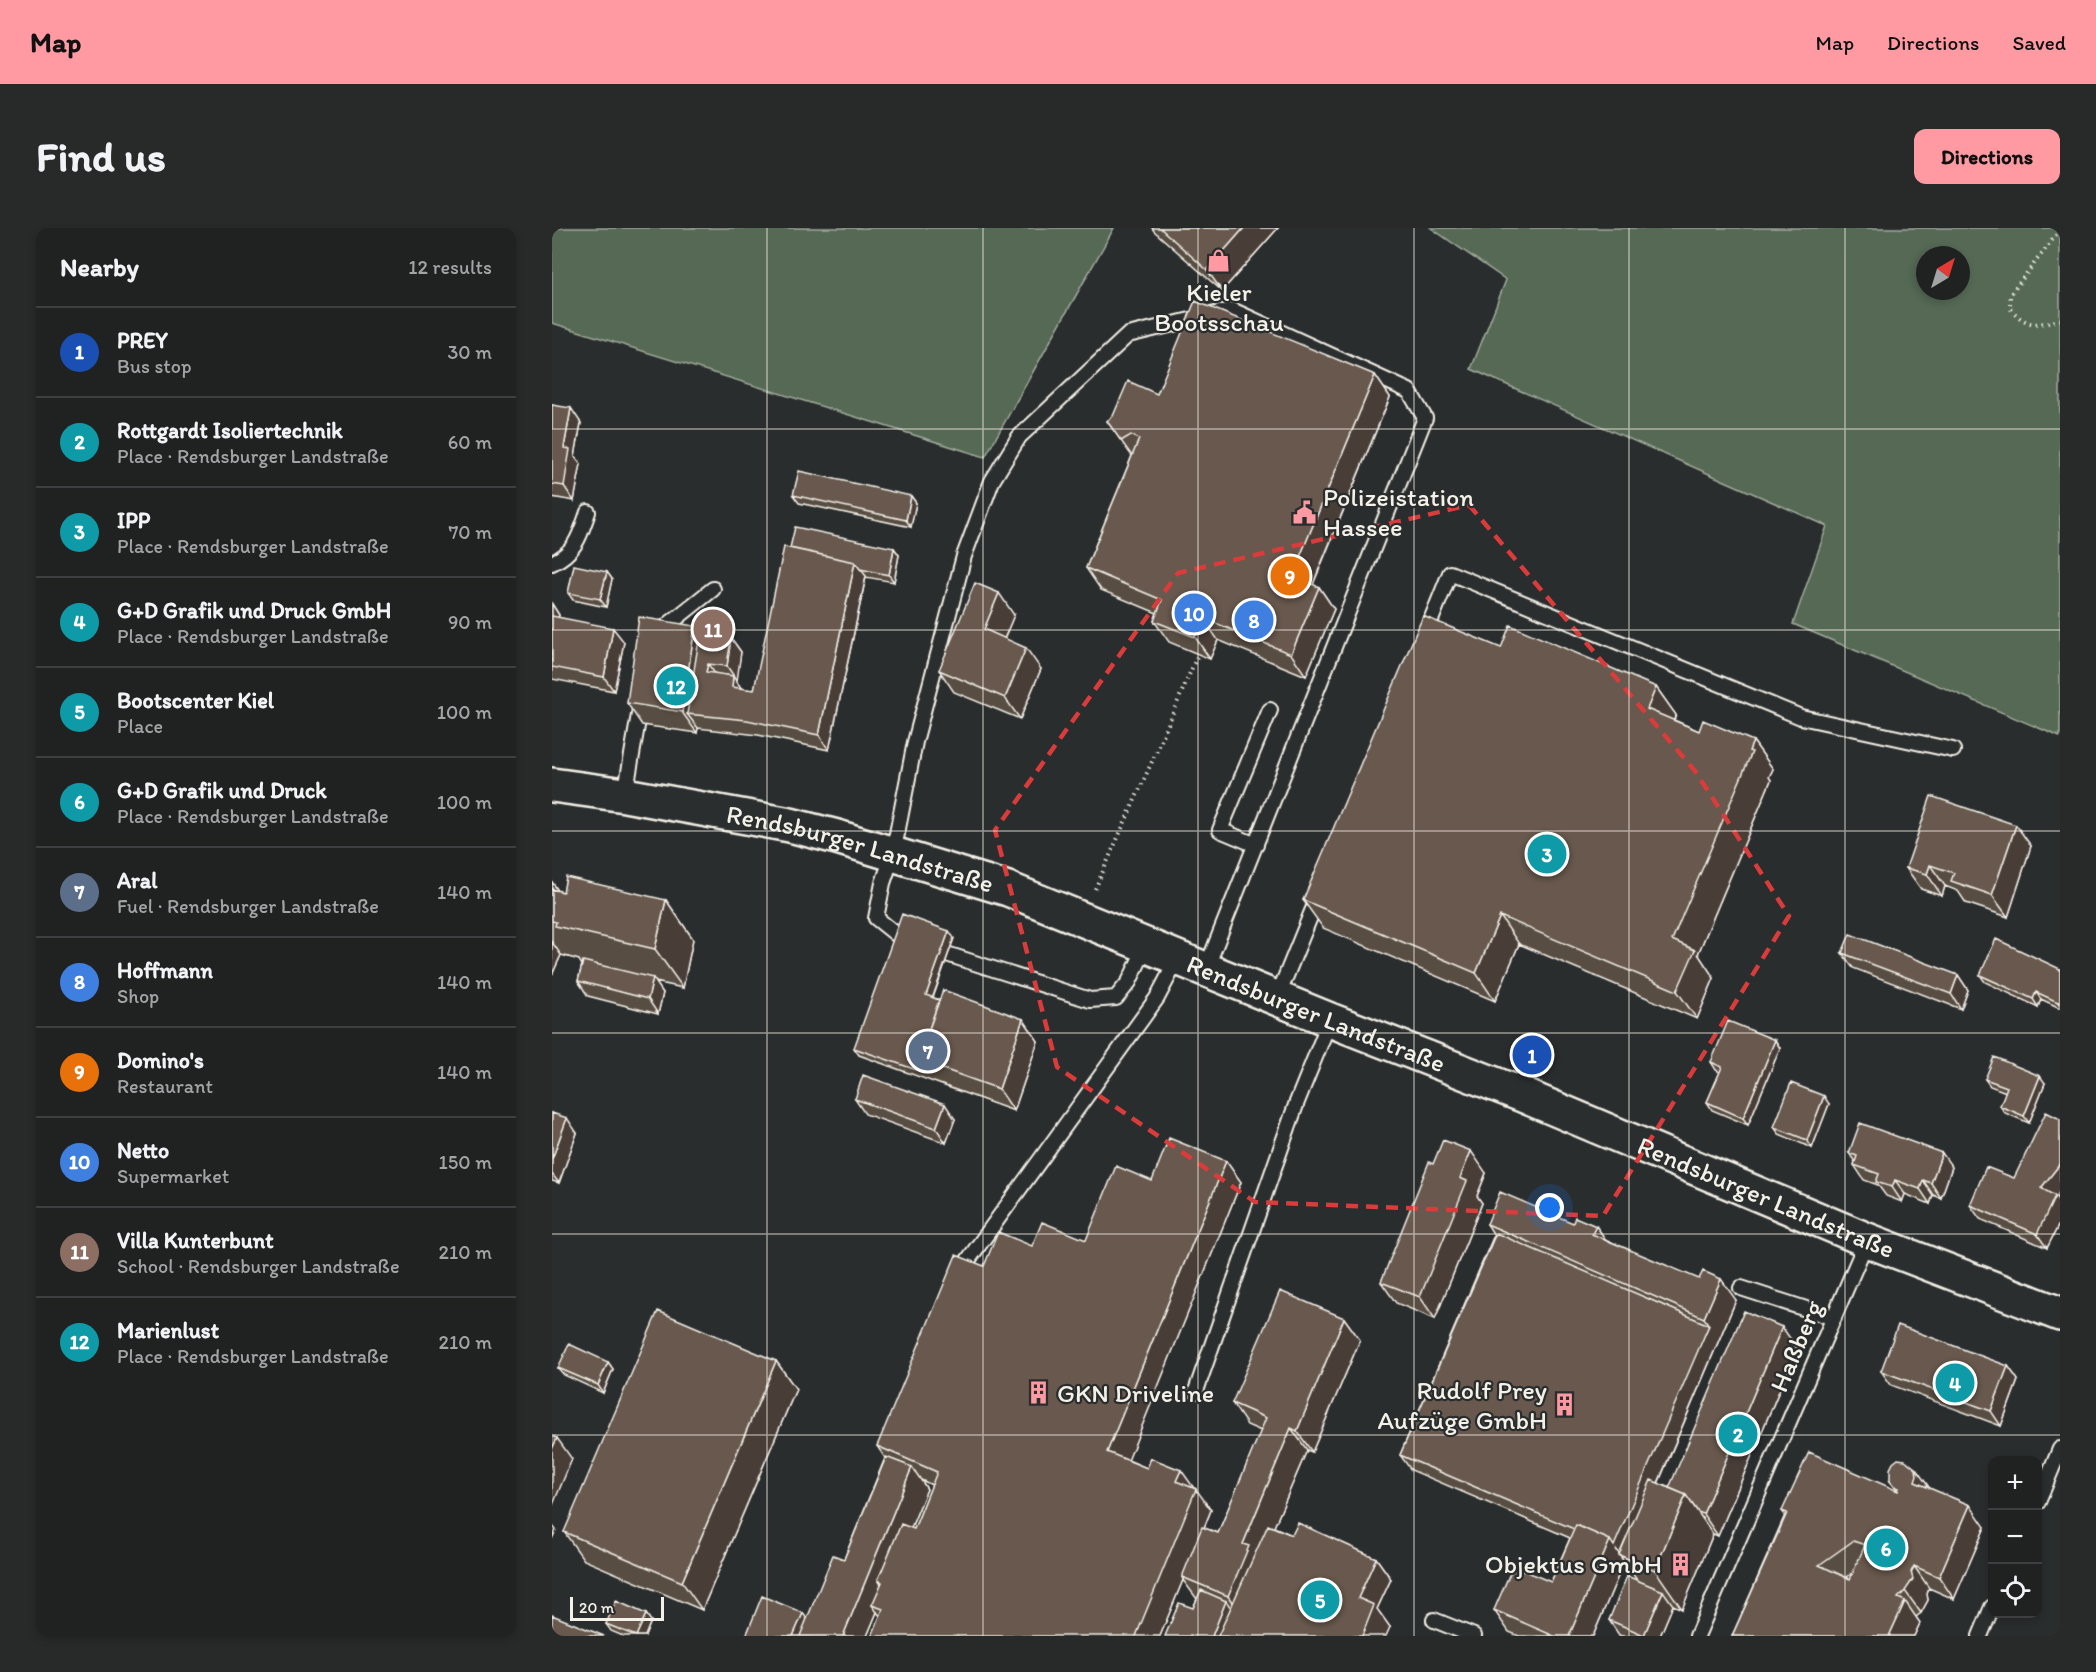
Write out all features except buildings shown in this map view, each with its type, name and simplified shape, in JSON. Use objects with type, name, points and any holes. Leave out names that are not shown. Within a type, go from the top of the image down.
[{"type":"street","name":"Rendsburger Landstraße","points":[[552,785],[625,795],[790,825],[1008,889],[1330,1020],[1520,1094],[1867,1239],[2060,1314]]},
{"type":"lane","points":[[954,1280],[1156,998],[1192,964],[1256,845],[1425,418],[1409,391],[1232,310],[1128,335],[1019,437],[992,481],[964,556],[915,742],[893,854],[883,883],[876,918],[901,938],[1090,1000],[1116,998],[1129,982],[1147,944]]},
{"type":"lane","points":[[552,563],[568,553],[578,541],[588,512]]},
{"type":"lane","points":[[1418,651],[1450,573],[1801,717],[1953,750]]},
{"type":"lane","points":[[651,644],[657,634],[713,590]]},
{"type":"lane","points":[[625,795],[643,688]]},
{"type":"lane","points":[[1256,845],[1220,830],[1270,710]]},
{"type":"lane","points":[[1277,998],[1324,880]]},
{"type":"lane","points":[[1196,1391],[1297,1102],[1330,1020]]},
{"type":"lane","name":"Haßberg","points":[[1697,1636],[1867,1239]]},
{"type":"lane","points":[[1742,1288],[1834,1318]]},
{"type":"lane","points":[[2042,1490],[2060,1449]]},
{"type":"lane","points":[[1980,1636],[1988,1617]]},
{"type":"lane","points":[[1434,1620],[1474,1636]]},
{"type":"path","points":[[2060,230],[2010,295],[2010,308],[2027,324],[2060,320]]},
{"type":"path","points":[[1081,919],[1198,654]]},
{"type":"highlighted area","points":[[1469,505],[1695,771],[1789,916],[1603,1216],[1255,1202],[1057,1067],[995,830],[1178,573]]},
{"type":"green space","points":[[552,228],[1114,228],[985,457],[552,323]]},
{"type":"green space","points":[[1431,228],[2060,228],[2060,737],[1793,624],[1827,526],[1471,369],[1506,280]]},
{"type":"place","name":"Kieler Bootsschau","points":[[1219,261]]},
{"type":"place","name":"Polizeistation Hassee","points":[[1305,512]]},
{"type":"place","name":"Domino's","points":[[1290,576]]},
{"type":"place","name":"Netto","points":[[1194,613]]},
{"type":"place","name":"Hoffmann","points":[[1254,620]]},
{"type":"place","name":"Villa Kunterbunt","points":[[713,629]]},
{"type":"place","name":"Marienlust","points":[[676,686]]},
{"type":"place","name":"IPP","points":[[1547,854]]},
{"type":"place","name":"Aral","points":[[928,1051]]},
{"type":"place","name":"PREY","points":[[1532,1055]]},
{"type":"place","name":"G+D Grafik und Druck GmbH","points":[[1955,1383]]},
{"type":"place","name":"GKN Driveline","points":[[1039,1393]]},
{"type":"place","name":"Rudolf Prey Aufzüge GmbH","points":[[1565,1405]]},
{"type":"place","name":"Rottgardt Isoliertechnik","points":[[1738,1434]]},
{"type":"place","name":"G+D Grafik und Druck","points":[[1886,1548]]},
{"type":"place","name":"Objektus GmbH","points":[[1680,1564]]},
{"type":"place","name":"Bootscenter Kiel","points":[[1320,1600]]}]
